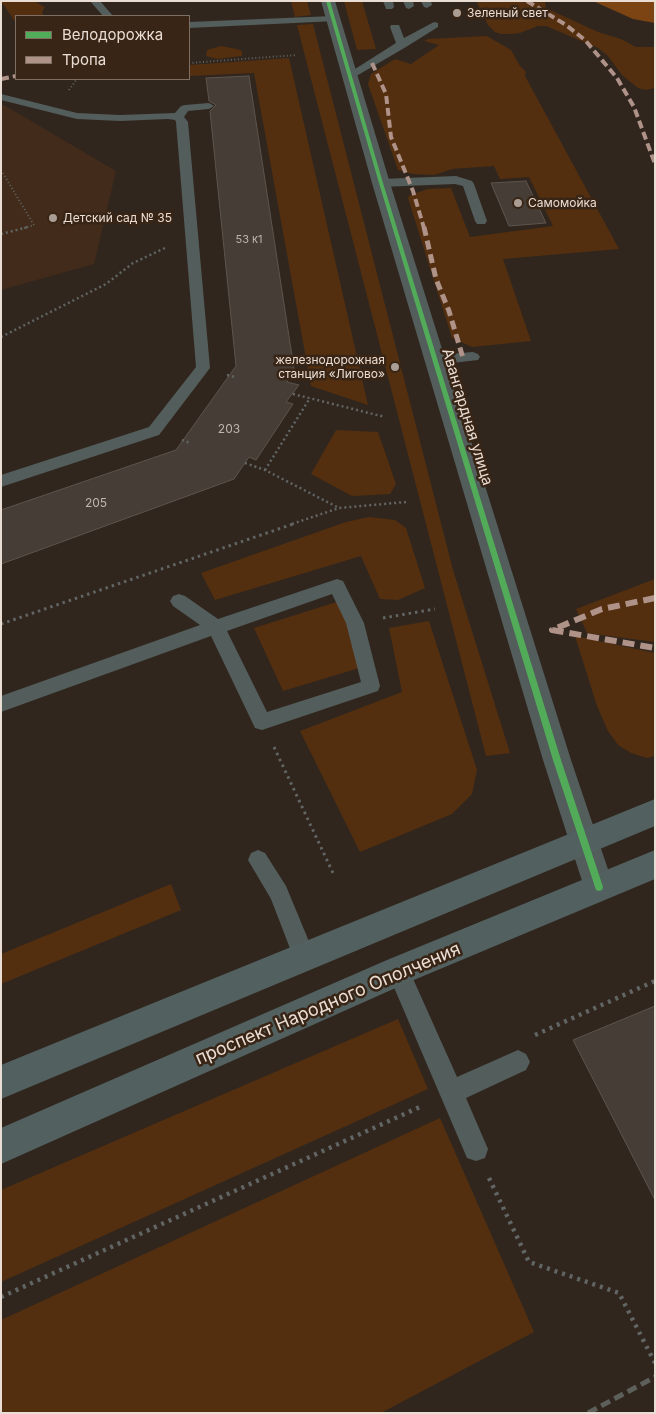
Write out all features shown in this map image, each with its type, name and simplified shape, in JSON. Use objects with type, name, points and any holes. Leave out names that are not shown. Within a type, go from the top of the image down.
[{"type":"main road","points":[[1,1082],[655,812]]},
{"type":"main road","name":"проспект Народного Ополчения","points":[[1,1146],[398,972],[655,864]]},
{"type":"street","name":"Авангардная улица","points":[[328,1],[381,183],[582,841],[598,887]]},
{"type":"lane","points":[[95,1],[107,15]]},
{"type":"lane","points":[[190,25],[333,19]]},
{"type":"lane","points":[[349,76],[402,44],[417,30],[434,25]]},
{"type":"lane","points":[[395,27],[402,44]]},
{"type":"lane","points":[[1,97],[77,116],[97,118],[178,117]]},
{"type":"lane","points":[[150,102],[151,117]]},
{"type":"lane","points":[[178,117],[185,108],[209,106]]},
{"type":"lane","points":[[1,481],[156,430],[202,368],[182,122],[178,117]]},
{"type":"lane","points":[[381,183],[456,180],[468,184],[481,221]]},
{"type":"lane","points":[[435,360],[473,357]]},
{"type":"lane","points":[[1,704],[216,627],[337,586],[356,623],[371,686],[262,722],[216,627],[179,601]]},
{"type":"lane","points":[[258,860],[279,893],[304,956]]},
{"type":"lane","points":[[398,972],[476,1149]]},
{"type":"lane","points":[[451,1092],[518,1062]]},
{"type":"path","points":[[190,63],[297,55]]},
{"type":"path","points":[[1,170],[34,225],[1,234]]},
{"type":"path","points":[[1,337],[106,284],[133,263],[155,252]]},
{"type":"path","points":[[293,394],[385,417]]},
{"type":"path","points":[[265,470],[310,398]]},
{"type":"path","points":[[245,463],[265,470],[339,508]]},
{"type":"path","points":[[1,624],[339,508],[406,502]]},
{"type":"path","points":[[356,623],[435,609]]},
{"type":"path","points":[[262,722],[333,873]]},
{"type":"path","points":[[518,1062],[533,1036],[655,982]]},
{"type":"path","points":[[1,1297],[451,1092]]},
{"type":"path","points":[[476,1149],[529,1262],[619,1293],[655,1363]]},
{"type":"shaded area","points":[[1,1],[34,1],[45,7],[42,12],[44,15],[15,15],[15,22]]},
{"type":"shaded area","points":[[291,1],[307,1],[311,15],[295,17]]},
{"type":"shaded area","points":[[344,1],[362,1],[376,49],[357,50]]},
{"type":"shaded area","points":[[476,1],[545,1],[546,8],[598,32],[621,39],[636,47],[655,47],[655,88],[646,90],[638,88],[622,75],[608,56],[598,48],[546,26],[538,26],[520,33],[501,34],[495,32],[488,25]]},
{"type":"shaded area","points":[[593,1],[655,1],[655,23],[633,19]]},
{"type":"shaded area","points":[[313,24],[453,570],[510,753],[486,756],[297,25]]},
{"type":"shaded area","points":[[487,36],[511,50],[520,66],[526,72],[525,76],[619,249],[503,259],[531,341],[472,347],[452,338],[408,198],[410,195],[428,189],[451,188],[470,237],[553,226],[529,177],[500,179],[494,166],[452,169],[434,175],[413,174],[398,170],[368,84],[371,74],[395,59],[411,64],[439,45],[424,41],[428,39]]},
{"type":"shaded area","points":[[221,46],[242,51],[242,56],[217,59],[206,56],[207,50]]},
{"type":"shaded area","points":[[289,58],[368,405],[311,386],[254,73],[190,76],[190,65]]},
{"type":"shaded area","name":"Детский сад № 35","points":[[4,105],[116,171],[94,264],[1,290],[1,106]]},
{"type":"shaded area","points":[[336,430],[378,432],[396,484],[390,494],[352,496],[311,474]]},
{"type":"shaded area","points":[[369,517],[395,520],[406,528],[425,588],[398,600],[380,599],[361,556],[215,600],[201,573],[346,522]]},
{"type":"shaded area","points":[[655,579],[655,642],[587,633],[576,609]]},
{"type":"shaded area","points":[[340,601],[366,666],[283,691],[254,628]]},
{"type":"shaded area","points":[[429,621],[477,770],[472,794],[452,814],[360,852],[300,731],[402,692],[389,628]]},
{"type":"shaded area","points":[[575,636],[655,653],[655,756],[647,758],[631,753],[618,745],[608,731],[597,706]]},
{"type":"shaded area","points":[[171,884],[181,910],[1,984],[1,954]]},
{"type":"shaded area","points":[[398,1019],[428,1089],[1,1282],[1,1190]]},
{"type":"shaded area","points":[[440,1118],[534,1332],[381,1413],[1,1413],[1,1320]]},
{"type":"building","points":[[249,76],[294,369],[287,382],[299,385],[286,402],[293,404],[256,460],[249,457],[234,479],[1,564],[1,510],[176,450],[236,366],[210,111],[216,105],[209,101],[206,78]]},
{"type":"building","name":"Самомойка","points":[[526,181],[546,223],[509,226],[491,183]]},
{"type":"building","points":[[655,1006],[655,1200],[573,1040]]},
{"type":"railway","points":[[588,1413],[655,1377]]},
{"type":"marked path","points":[[527,1],[566,25],[585,40],[617,78],[634,107],[655,164]]},
{"type":"marked path","points":[[372,63],[386,94],[391,137],[413,191],[423,222],[436,279],[449,311],[463,358]]},
{"type":"marked path","points":[[1,79],[15,76]]},
{"type":"marked path","points":[[655,598],[602,609],[552,630],[655,648]]},
{"type":"cycle path","points":[[328,1],[381,183],[557,760],[599,887]]},
{"type":"place","name":"Зеленый свет","points":[[457,13]]},
{"type":"place","name":"Самомойка","points":[[518,203]]},
{"type":"place","name":"Детский сад № 35","points":[[53,218]]},
{"type":"place","name":"железнодорожная станция «Лигово»","points":[[395,367]]}]
